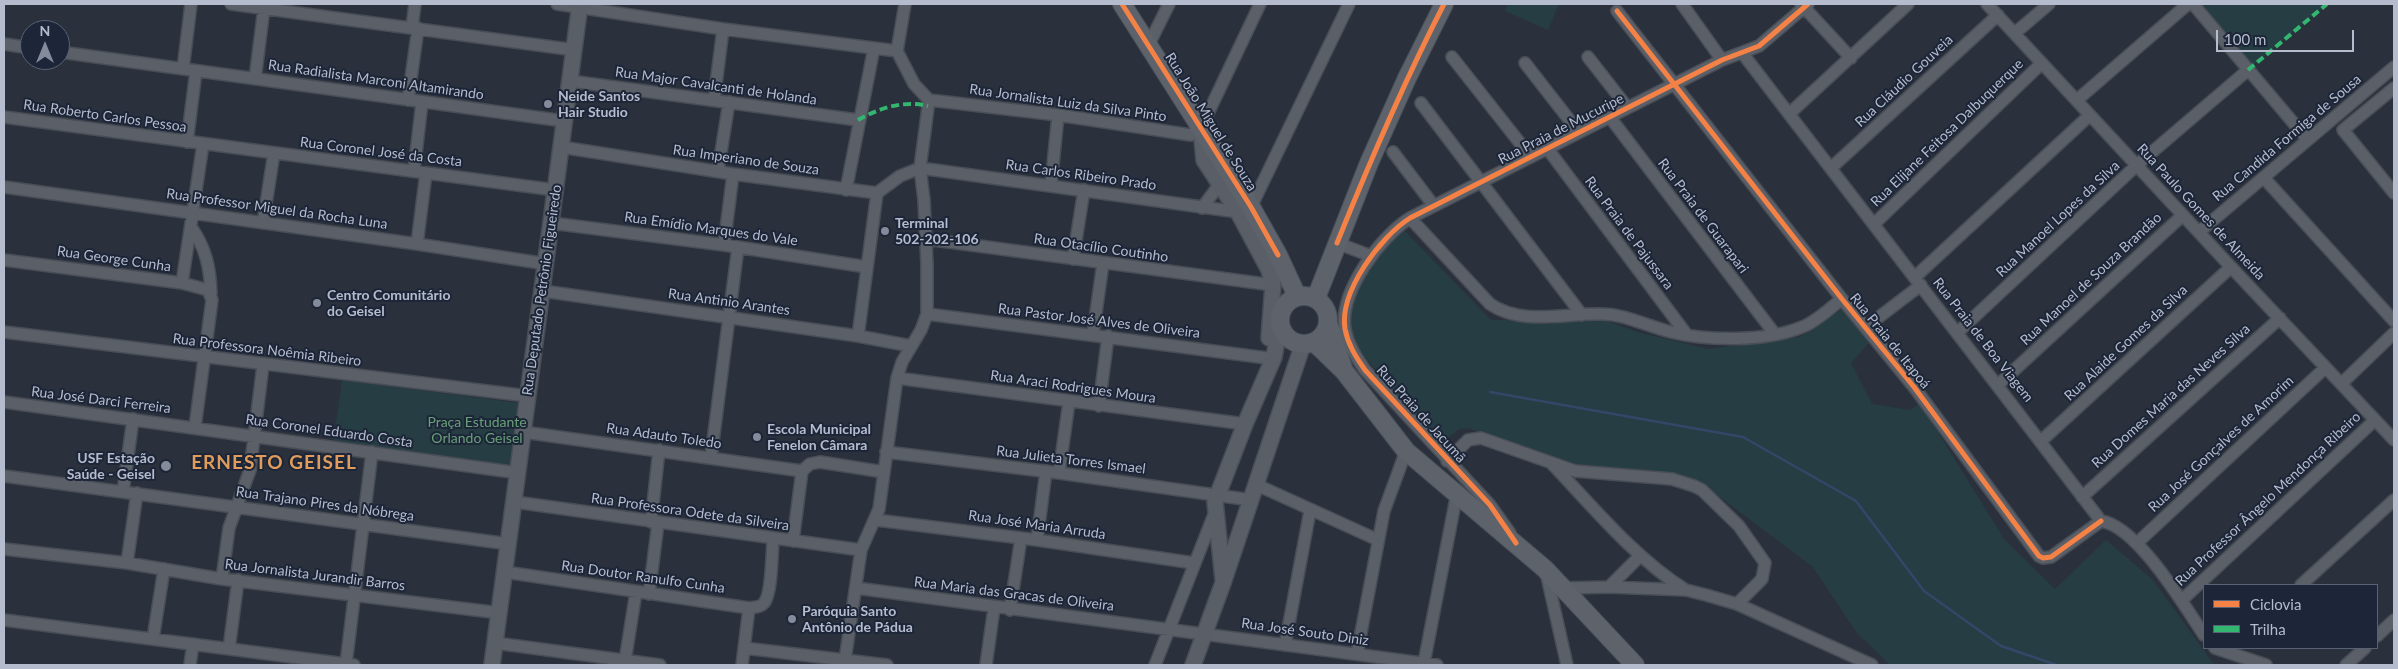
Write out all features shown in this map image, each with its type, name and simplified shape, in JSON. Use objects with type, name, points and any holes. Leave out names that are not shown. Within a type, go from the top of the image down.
[{"type":"main road","name":"Rua João Miguel de Souza","points":[[1122,4],[1201,128],[1244,210],[1278,255],[1296,296]]},
{"type":"main road","points":[[1316,298],[1373,154],[1407,78],[1444,4]]},
{"type":"main road","points":[[1344,371],[1328,323],[1325,307],[1316,298],[1296,296],[1282,310],[1280,324],[1288,338],[1309,343],[1344,371],[1406,451],[1545,569],[1565,588],[1635,665]]},
{"type":"main road","points":[[1309,343],[1326,331],[1328,323]]},
{"type":"street","points":[[183,69],[191,4]]},
{"type":"street","points":[[235,4],[575,50]]},
{"type":"street","points":[[408,100],[415,28],[415,4]]},
{"type":"street","points":[[557,4],[580,5],[724,29],[897,51]]},
{"type":"street","points":[[845,660],[861,550],[876,520],[897,378],[927,314],[929,291],[920,168],[929,100],[914,84],[897,51],[905,4]]},
{"type":"street","points":[[1149,44],[1169,4]]},
{"type":"street","points":[[1260,4],[1201,128],[1204,160],[1219,185],[1244,210],[1273,285],[1267,376]]},
{"type":"street","points":[[1244,210],[1349,4]]},
{"type":"street","points":[[1682,4],[1722,60]]},
{"type":"street","name":"Rua Paulo Gomes de Almeida","points":[[1987,4],[2138,165],[2231,268],[2394,440]]},
{"type":"street","points":[[2015,33],[2049,4]]},
{"type":"street","points":[[2076,100],[2188,4]]},
{"type":"street","points":[[2192,4],[2307,139]]},
{"type":"street","name":"Rua Deputado Petrônio Figueiredo","points":[[492,665],[547,264],[580,5]]},
{"type":"street","points":[[1804,5],[1851,58]]},
{"type":"street","name":"Rua Praia de Mucuripe","points":[[1410,218],[1483,182],[1578,131],[1722,60],[1743,54],[1759,46],[1804,5]]},
{"type":"street","points":[[1789,114],[1851,58],[1902,6]]},
{"type":"street","points":[[255,79],[264,8]]},
{"type":"street","name":"Rua Praia de Itapoá","points":[[1617,11],[1676,84],[1842,299],[1919,394],[2040,556],[2043,558],[2051,557],[2100,521]]},
{"type":"street","name":"Rua Cláudio Gouveia","points":[[1830,168],[1998,15]]},
{"type":"street","points":[[714,100],[724,29]]},
{"type":"street","points":[[4,44],[20,46]]},
{"type":"street","points":[[846,190],[858,120],[874,48]]},
{"type":"street","name":"Rua Radialista Marconi Altamirando","points":[[70,53],[564,121]]},
{"type":"street","name":"Rua Praia de Boa Viagem","points":[[1743,54],[2041,441],[2100,521],[2114,524],[2137,543],[2182,600],[2203,634]]},
{"type":"street","points":[[1452,57],[1530,156]]},
{"type":"street","points":[[1588,57],[1627,107]]},
{"type":"street","points":[[1525,62],[1578,131]]},
{"type":"street","name":"Rua Elijane Feitosa Dalbuquerque","points":[[1874,224],[2042,63]]},
{"type":"street","name":"Rua Candida Formiga de Sousa","points":[[2199,232],[2394,67]]},
{"type":"street","name":"Rua Manoel Lopes da Silva","points":[[1957,333],[2138,165],[2248,70]]},
{"type":"street","points":[[187,142],[196,71]]},
{"type":"street","name":"Rua Major Cavalcanti de Holanda","points":[[570,81],[858,120]]},
{"type":"street","points":[[2394,88],[2343,130],[2394,193]]},
{"type":"street","name":"Rua Jornalista Luiz da Silva Pinto","points":[[929,100],[1191,135],[1201,128]]},
{"type":"street","points":[[414,171],[422,102]]},
{"type":"street","points":[[718,172],[729,102]]},
{"type":"street","points":[[1421,103],[1483,182],[1582,315]]},
{"type":"street","points":[[1866,327],[1918,281],[2090,115]]},
{"type":"street","points":[[1051,185],[1058,116]]},
{"type":"street","name":"Rua Praia de Guarapari","points":[[1609,116],[1774,334]]},
{"type":"street","name":"Rua Roberto Carlos Pessoa","points":[[4,117],[203,144]]},
{"type":"street","points":[[182,283],[203,144]]},
{"type":"street","name":"Rua Coronel José da Costa","points":[[203,144],[555,190]]},
{"type":"street","name":"Rua Imperiano de Souza","points":[[561,147],[718,172],[877,194]]},
{"type":"street","name":"Rua Praia de Pajussara","points":[[1547,148],[1687,335]]},
{"type":"street","points":[[1393,152],[1434,206]]},
{"type":"street","points":[[263,222],[274,153]]},
{"type":"street","points":[[858,336],[877,194],[900,176],[920,168]]},
{"type":"street","name":"Rua Carlos Ribeiro Prado","points":[[920,168],[1051,185],[1202,208],[1244,210]]},
{"type":"street","points":[[416,244],[426,173]]},
{"type":"street","points":[[724,245],[733,174]]},
{"type":"street","points":[[2264,178],[2394,321]]},
{"type":"street","points":[[1202,208],[1219,185]]},
{"type":"street","name":"Rua Professor Miguel da Rocha Luna","points":[[4,187],[263,222],[547,264]]},
{"type":"street","points":[[1073,259],[1084,190]]},
{"type":"street","name":"Rua Manoel de Souza Brandão","points":[[1998,385],[2183,215]]},
{"type":"street","points":[[1410,218],[1490,304],[1500,311],[1543,317],[1617,316],[1687,335],[1722,339],[1774,334],[1804,327],[1842,299]]},
{"type":"street","name":"Rua Praia de Jacumã","points":[[1410,218],[1392,230],[1371,256],[1346,307],[1344,319],[1349,343],[1366,370],[1498,515],[1516,544]]},
{"type":"street","name":"Rua Emídio Marques do Vale","points":[[551,223],[724,245],[866,267]]},
{"type":"street","points":[[191,227],[202,244],[206,255],[210,271],[212,297],[206,358],[195,427]]},
{"type":"street","name":"Rua Otacílio Coutinho","points":[[926,239],[1273,285]]},
{"type":"street","points":[[1338,243],[1371,256]]},
{"type":"street","points":[[711,457],[738,247]]},
{"type":"street","name":"Rua George Cunha","points":[[4,260],[182,283],[202,288],[212,297]]},
{"type":"street","points":[[1093,334],[1103,263]]},
{"type":"street","name":"Rua Alaide Gomes da Silva","points":[[2041,441],[2231,268]]},
{"type":"street","name":"Rua Antinio Arantes","points":[[543,291],[729,316],[911,346]]},
{"type":"street","name":"Rua Pastor José Alves de Oliveira","points":[[927,314],[1268,358]]},
{"type":"street","name":"Rua Domes Maria das Neves Silva","points":[[2082,497],[2280,318]]},
{"type":"street","points":[[1223,583],[1215,512],[1217,494],[1245,424],[1267,376],[1277,348],[1280,324]]},
{"type":"street","name":"Rua Professora Noêmia Ribeiro","points":[[4,332],[528,396]]},
{"type":"street","points":[[2341,384],[2394,334]]},
{"type":"street","points":[[1099,406],[1108,336]]},
{"type":"street","points":[[1193,665],[1309,343]]},
{"type":"street","points":[[222,579],[229,528],[250,470],[263,365]]},
{"type":"street","name":"Rua José Gonçalves de Amorim","points":[[2137,543],[2325,368]]},
{"type":"street","name":"Rua Araci Rodrigues Moura","points":[[897,378],[1245,424]]},
{"type":"street","name":"Rua José Darci Ferreira","points":[[4,402],[195,427]]},
{"type":"street","points":[[1058,473],[1069,402]]},
{"type":"street","points":[[123,492],[133,419]]},
{"type":"street","name":"Rua Professor Ângelo Mendonça Ribeiro","points":[[2182,600],[2375,420]]},
{"type":"street","name":"Rua Coronel Eduardo Costa","points":[[195,427],[519,473]]},
{"type":"street","name":"Rua Adauto Toledo","points":[[523,432],[802,471]]},
{"type":"street","points":[[1447,461],[1468,440],[1481,438],[1551,464],[1596,474],[1684,481],[1702,490],[1739,526],[1765,563],[1762,579],[1737,604]]},
{"type":"street","points":[[649,594],[659,450]]},
{"type":"street","points":[[1357,654],[1384,511],[1406,451]]},
{"type":"street","points":[[4,620],[345,664],[372,452]]},
{"type":"street","name":"Rua Julieta Torres Ismael","points":[[886,452],[1046,471],[1251,500]]},
{"type":"street","points":[[793,541],[802,471],[810,464],[820,462],[884,472]]},
{"type":"street","points":[[1551,464],[1640,556],[1667,578],[1686,590]]},
{"type":"street","points":[[1037,540],[1046,471]]},
{"type":"street","name":"Rua Trajano Pires da Nóbrega","points":[[4,476],[509,544]]},
{"type":"street","points":[[1257,485],[1310,511],[1378,540]]},
{"type":"street","points":[[128,563],[137,493]]},
{"type":"street","points":[[1424,663],[1457,494]]},
{"type":"street","points":[[2302,584],[2394,500]]},
{"type":"street","name":"Rua Professora Odete da Silveira","points":[[515,502],[861,550]]},
{"type":"street","points":[[1286,645],[1310,511]]},
{"type":"street","points":[[1155,665],[1215,512]]},
{"type":"street","name":"Rua José Maria Arruda","points":[[876,520],[1037,540],[1194,563]]},
{"type":"street","points":[[1010,610],[1021,538]]},
{"type":"street","points":[[742,665],[749,608],[761,606],[766,601],[773,539]]},
{"type":"street","name":"Rua Jornalista Jurandir Barros","points":[[4,549],[128,563],[222,579],[500,613]]},
{"type":"street","points":[[1609,587],[1640,556]]},
{"type":"street","points":[[153,639],[164,569]]},
{"type":"street","points":[[1545,569],[1567,665]]},
{"type":"street","name":"Rua Doutor Ranulfo Cunha","points":[[505,572],[749,608]]},
{"type":"street","points":[[229,649],[238,580]]},
{"type":"street","points":[[1565,588],[1609,587],[1686,590],[1737,604],[1872,665]]},
{"type":"street","name":"Rua Maria das Gracas de Oliveira","points":[[856,588],[994,608],[1168,629]]},
{"type":"street","points":[[625,661],[636,592]]},
{"type":"street","points":[[986,665],[994,608]]},
{"type":"street","points":[[2378,635],[2394,620]]},
{"type":"street","name":"Rua José Souto Diniz","points":[[1168,629],[1437,665]]},
{"type":"street","points":[[495,643],[637,664],[660,665]]},
{"type":"street","points":[[190,665],[193,644]]},
{"type":"street","points":[[744,648],[887,665]]},
{"type":"street","points":[[2346,665],[2364,649]]},
{"type":"street","points":[[2230,650],[2266,665]]},
{"type":"green space","points":[[1508,4],[1559,4],[1548,30],[1505,11]]},
{"type":"green space","points":[[2192,4],[2327,4],[2248,70]]},
{"type":"green space","points":[[1400,226],[1491,320],[1604,320],[1637,332],[1708,349],[1800,337],[1842,309],[1869,343],[1851,363],[1872,404],[1910,410],[1920,403],[2004,539],[2055,589],[2106,540],[2153,580],[2213,663],[2218,665],[1890,665],[1857,633],[1813,567],[1708,488],[1576,466],[1468,428],[1459,429],[1438,446],[1341,327],[1352,290]]},
{"type":"green space","name":"Praça Estudante Orlando Geisel","points":[[342,380],[518,403],[511,468],[333,444]]},
{"type":"waterway","points":[[1490,392],[1743,437],[1856,501],[1924,591],[2001,646],[2057,665]]},
{"type":"marked path","points":[[2248,70],[2327,4]]},
{"type":"marked path","points":[[858,120],[892,106],[910,104],[928,106]]},
{"type":"cycle path","points":[[1122,4],[1251,207],[1278,255]]},
{"type":"cycle path","points":[[1337,243],[1388,122],[1444,4]]},
{"type":"cycle path","points":[[1516,543],[1490,505],[1365,370],[1356,356],[1350,346],[1345,329],[1348,299],[1355,283],[1364,267],[1386,238],[1410,218],[1722,60],[1759,46],[1808,4]]},
{"type":"cycle path","points":[[1617,11],[1842,299],[1914,387],[2039,556],[2043,558],[2051,557],[2101,521]]},
{"type":"place","name":"Neide Santos Hair Studio","points":[[548,104]]},
{"type":"place","name":"Terminal 502-202-106","points":[[885,231]]},
{"type":"place","name":"Centro Comunitário do Geisel","points":[[317,303]]},
{"type":"place","name":"Escola Municipal Fenelon Câmara","points":[[757,437]]},
{"type":"place","name":"USF Estação Saúde - Geisel","points":[[166,466]]},
{"type":"place","name":"Paróquia Santo Antônio de Pádua","points":[[792,619]]},
{"type":"district","name":"ERNESTO GEISEL","points":[[274,463]]}]
